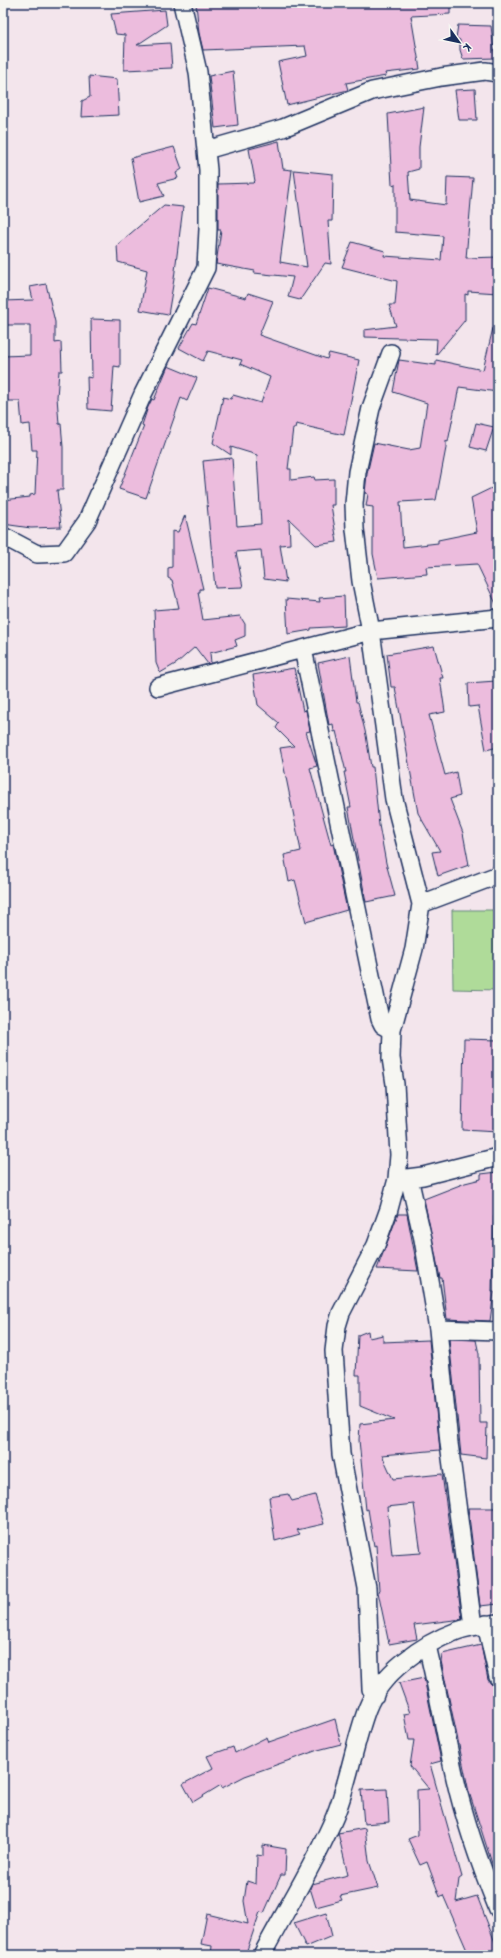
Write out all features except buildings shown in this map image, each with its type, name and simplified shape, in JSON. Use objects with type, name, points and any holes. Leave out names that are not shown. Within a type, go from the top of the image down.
[{"type":"street","points":[[3,536],[37,554],[64,553],[87,521],[143,394],[206,268],[208,229],[208,170],[198,72],[182,3]]},
{"type":"street","points":[[206,150],[283,128],[372,91],[441,77],[485,71],[498,73]]},
{"type":"street","points":[[391,353],[371,408],[357,472],[354,504],[361,582],[371,632],[394,799],[421,904],[414,949],[392,1030],[391,1058],[395,1084],[399,1155],[403,1178],[423,1239],[438,1329],[449,1443],[498,1677]]},
{"type":"street","points":[[158,687],[371,632],[498,618]]},
{"type":"street","points":[[303,649],[380,1018],[383,1025],[392,1030]]},
{"type":"street","points":[[421,904],[498,875]]},
{"type":"street","points":[[403,1178],[498,1157]]},
{"type":"street","points":[[374,1695],[371,1689],[367,1588],[341,1454],[334,1338],[341,1313],[376,1245],[403,1178]]},
{"type":"street","points":[[438,1329],[498,1334]]},
{"type":"street","points":[[262,1955],[332,1822],[347,1786],[364,1720],[374,1695],[392,1673],[427,1646],[456,1631],[486,1624]]},
{"type":"street","points":[[427,1646],[437,1684],[455,1779],[481,1867],[498,1909]]},
{"type":"green space","points":[[452,910],[498,910],[498,990],[453,989]]}]
